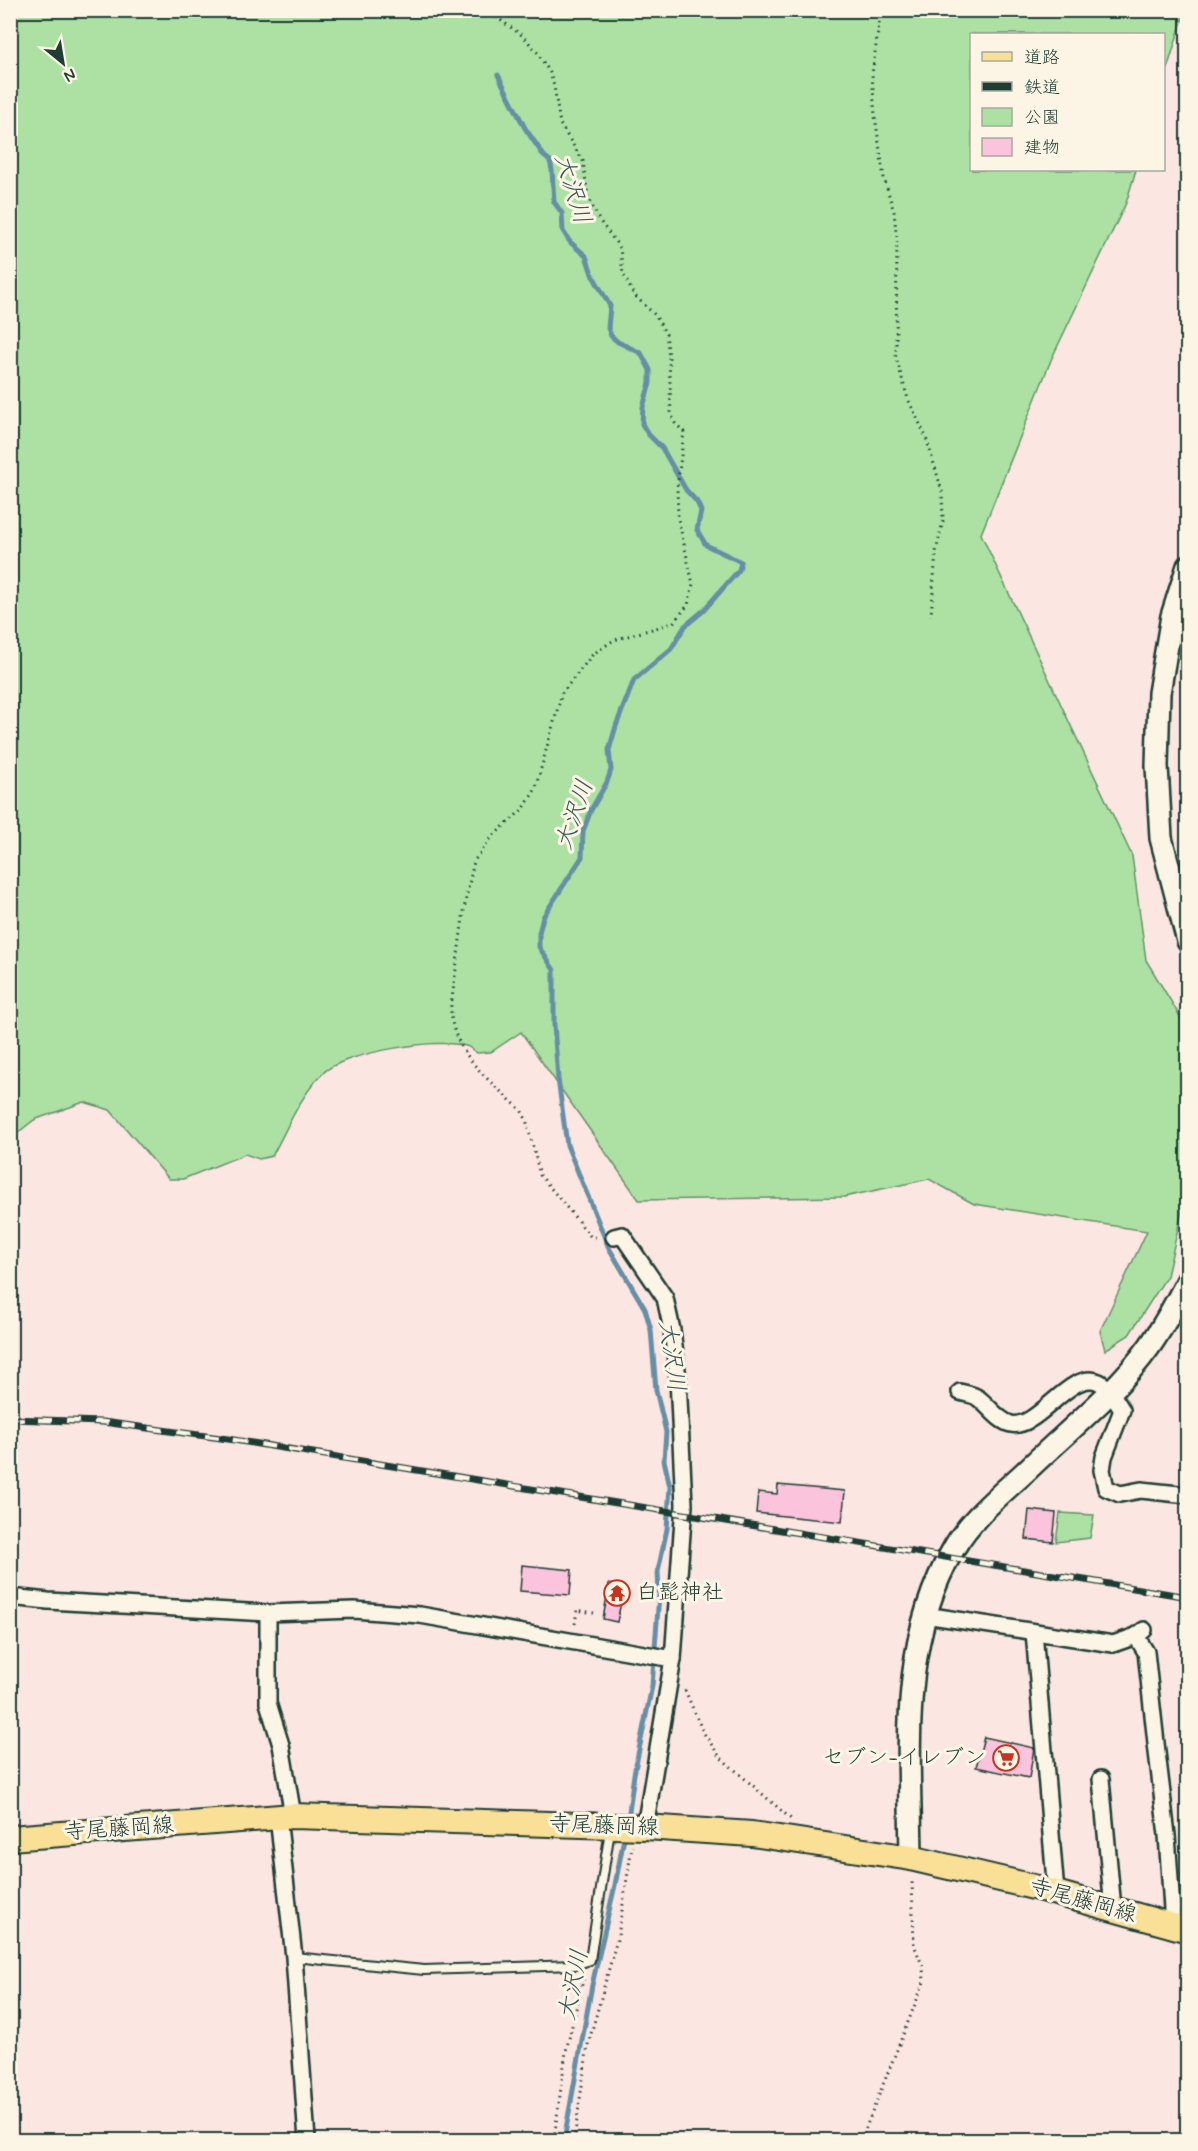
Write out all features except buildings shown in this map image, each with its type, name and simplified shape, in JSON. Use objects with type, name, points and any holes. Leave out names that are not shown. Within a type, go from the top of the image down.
[{"type":"main road","name":"寺尾藤岡線","points":[[10,1838],[285,1817],[640,1827],[752,1834],[911,1858],[1056,1893],[1179,1928]]},
{"type":"street","points":[[1188,566],[1172,616],[1159,693],[1157,766],[1161,838],[1188,941]]},
{"type":"street","points":[[614,1237],[622,1235],[665,1298],[678,1378],[684,1505],[673,1659],[640,1827]]},
{"type":"street","points":[[911,1858],[910,1706],[915,1660],[925,1615],[938,1578],[955,1546],[980,1515],[1110,1391],[1149,1348],[1188,1280]]},
{"type":"street","points":[[960,1392],[976,1396],[1010,1424],[1026,1423],[1064,1391],[1086,1380],[1098,1381],[1110,1391],[1122,1410],[1104,1456],[1102,1470],[1106,1488],[1120,1494],[1141,1490],[1188,1495]]},
{"type":"street","points":[[10,1597],[268,1613],[354,1610],[420,1615],[673,1659]]},
{"type":"street","points":[[268,1613],[268,1703],[281,1745],[307,2140]]},
{"type":"street","points":[[925,1615],[1113,1644],[1140,1633],[1146,1652],[1167,1834],[1172,1909],[1179,1928]]},
{"type":"street","points":[[1034,1632],[1056,1893]]},
{"type":"street","points":[[1101,1779],[1113,1909]]},
{"type":"lane","points":[[294,1957],[424,1970],[575,1965],[590,1960],[610,1826]]},
{"type":"path","points":[[486,10],[523,36],[537,52],[550,73],[560,124],[583,161],[588,197],[599,220],[620,248],[623,274],[634,296],[655,315],[666,334],[671,413],[675,423],[684,432],[677,488],[680,529],[693,584],[688,605],[673,623],[614,640],[593,654],[562,693],[536,790],[524,808],[492,837],[474,861],[465,903],[451,1006],[450,1019],[454,1032],[469,1058],[521,1110],[526,1119],[540,1175],[574,1218],[591,1237],[595,1237]]},
{"type":"path","points":[[881,10],[872,74],[875,116],[884,178],[894,212],[897,240],[896,357],[908,399],[926,437],[942,491],[943,521],[936,552],[931,615]]},
{"type":"path","points":[[573,1641],[577,1611],[594,1613]]},
{"type":"path","points":[[673,1659],[703,1732],[720,1757],[797,1824]]},
{"type":"path","points":[[574,2140],[588,2045],[618,1936],[640,1827]]},
{"type":"path","points":[[861,2140],[924,1982],[923,1967],[914,1945],[911,1858]]},
{"type":"path","points":[[554,2139],[566,2051],[590,1960]]},
{"type":"path","points":[[478,2140],[517,2138],[568,2140]]},
{"type":"green space","points":[[11,10],[1185,11],[1165,76],[1165,33],[970,33],[970,171],[1136,171],[1126,203],[1051,360],[981,534],[1132,856],[1146,960],[1187,1028],[1187,1189],[1167,1276],[1129,1335],[1105,1350],[1100,1331],[1147,1231],[974,1204],[929,1179],[844,1197],[639,1200],[521,1032],[491,1052],[477,1053],[467,1047],[453,1044],[414,1045],[350,1059],[323,1073],[315,1082],[294,1113],[272,1156],[259,1159],[245,1154],[183,1179],[169,1179],[110,1110],[84,1102],[34,1120],[11,1138]]},
{"type":"green space","points":[[1060,1513],[1094,1515],[1090,1538],[1056,1542]]},
{"type":"waterway","name":"大沢川","points":[[498,75],[525,128],[550,161],[554,202],[562,213],[563,231],[570,242],[586,256],[592,274],[610,306],[608,328],[611,336],[641,353],[650,370],[650,383],[643,407],[642,424],[662,448],[686,490],[697,502],[701,511],[697,530],[706,545],[741,562],[739,570],[703,611],[685,626],[671,649],[634,680],[609,750],[611,770],[607,782],[591,810],[583,831],[582,857],[543,917],[539,933],[539,947],[554,970],[554,1025],[558,1079],[567,1145],[609,1248],[645,1309],[651,1330],[656,1390],[666,1432],[664,1460],[670,1487],[667,1529],[658,1571],[659,1595],[652,1686],[634,1774],[629,1812]]},
{"type":"waterway","name":"大沢川","points":[[564,2140],[592,1985],[624,1838]]},
{"type":"railway","points":[[10,1419],[103,1422],[228,1439],[1188,1597]]},
{"type":"place","name":"白髭神社","points":[[617,1593]]},
{"type":"place","name":"セブン-イレブン","points":[[1006,1758]]}]
